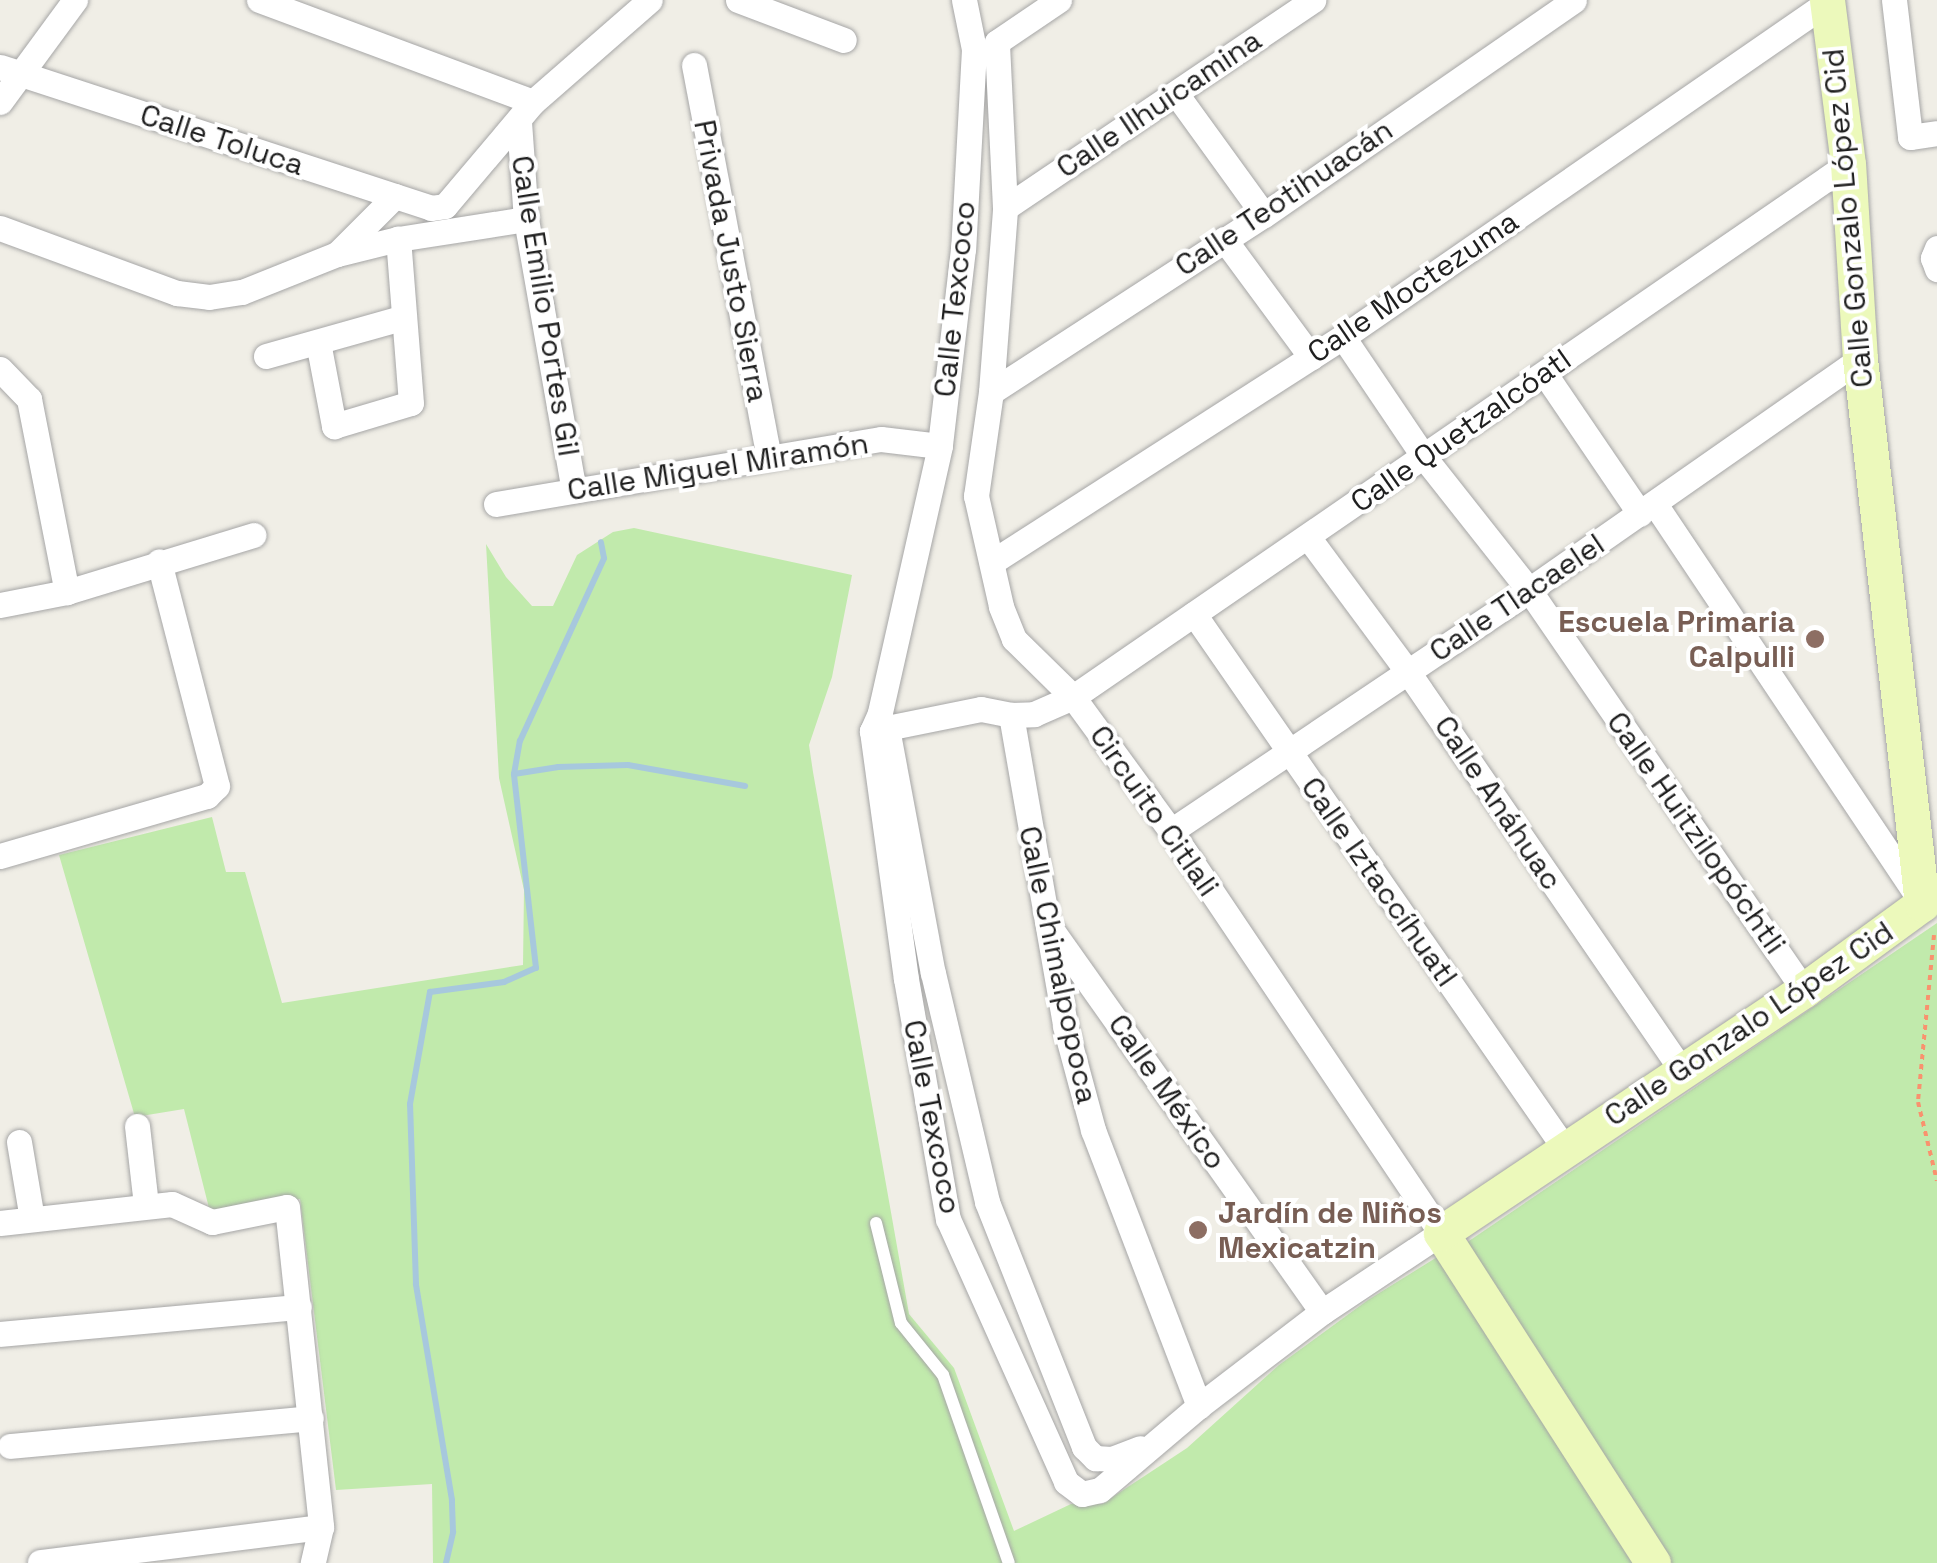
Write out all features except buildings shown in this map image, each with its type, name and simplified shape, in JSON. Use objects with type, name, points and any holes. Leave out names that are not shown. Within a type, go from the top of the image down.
[{"type":"street","points":[[0,102],[11,71],[75,0]]},
{"type":"street","points":[[260,0],[526,112],[650,0]]},
{"type":"street","points":[[738,0],[844,40]]},
{"type":"street","name":"Calle Texcoco","points":[[964,0],[974,49],[966,195],[940,446],[880,724],[906,979],[948,1219],[1066,1482],[1082,1494]]},
{"type":"street","name":"Circuito Citlali","points":[[1059,0],[997,42],[1005,208],[991,392],[976,496],[1001,606],[1014,639],[1073,697],[1171,831],[1442,1233],[1653,1563]]},
{"type":"street","name":"Calle Ilhuicamina","points":[[1005,208],[1313,0]]},
{"type":"street","name":"Calle Teotihuacán","points":[[991,392],[1264,214],[1574,0]]},
{"type":"street","points":[[1894,0],[1910,138],[1937,133]]},
{"type":"street","name":"Calle Gonzalo López Cid","points":[[1082,1494],[1100,1490],[1199,1406],[1322,1312],[1804,990],[1928,920],[1860,359],[1848,164],[1827,1]]},
{"type":"street","name":"Calle Moctezuma","points":[[992,562],[1343,336],[1827,1]]},
{"type":"street","name":"Privada Justo Sierra","points":[[694,64],[769,458]]},
{"type":"street","name":"Calle Toluca","points":[[11,71],[431,208],[446,206],[526,112]]},
{"type":"street","points":[[1176,95],[1264,214]]},
{"type":"street","name":"Calle Emilio Portes Gil","points":[[526,112],[526,219],[574,490]]},
{"type":"street","name":"Calle Quetzalcóatl","points":[[1010,715],[1034,714],[1073,697],[1848,164]]},
{"type":"street","points":[[337,254],[394,196]]},
{"type":"street","points":[[0,228],[177,294],[209,297],[242,292],[337,254],[398,239],[526,219]]},
{"type":"street","points":[[1224,238],[1311,357]]},
{"type":"street","points":[[318,342],[334,426],[411,404],[401,318],[398,239]]},
{"type":"street","points":[[1937,248],[1933,258],[1937,268]]},
{"type":"street","points":[[266,356],[401,318]]},
{"type":"street","name":"Calle Huitzilopóchtli","points":[[1343,336],[1424,457],[1529,590],[1804,990]]},
{"type":"street","name":"Calle Tlacaelel","points":[[1171,831],[1648,509],[1860,359]]},
{"type":"street","points":[[0,369],[29,399],[67,592]]},
{"type":"street","points":[[1545,374],[1648,509],[1928,920]]},
{"type":"street","name":"Calle Miguel Miramón","points":[[496,504],[881,439],[940,446]]},
{"type":"street","points":[[0,606],[67,592],[254,534]]},
{"type":"street","name":"Calle Anáhuac","points":[[1308,537],[1408,672],[1683,1072]]},
{"type":"street","points":[[0,856],[206,796],[217,786],[159,562]]},
{"type":"street","name":"Calle Iztaccíhuatl","points":[[1194,614],[1565,1149]]},
{"type":"street","points":[[880,724],[981,708],[1010,715]]},
{"type":"street","name":"Calle Chimalpopoca","points":[[1010,715],[1064,1026],[1093,1130],[1199,1406]]},
{"type":"street","name":"Calle Texcoco","points":[[880,724],[933,973],[988,1202],[1084,1447],[1095,1458],[1112,1459],[1163,1439]]},
{"type":"street","name":"Calle México","points":[[1046,921],[1322,1312]]},
{"type":"street","points":[[137,1126],[146,1205]]},
{"type":"street","points":[[19,1142],[32,1220]]},
{"type":"street","points":[[0,1223],[172,1204],[212,1222],[287,1207],[321,1527],[313,1563]]},
{"type":"street","points":[[0,1334],[299,1307]]},
{"type":"street","points":[[10,1446],[311,1418]]},
{"type":"street","points":[[40,1562],[321,1527]]},
{"type":"lane","points":[[876,1223],[901,1323],[943,1375],[1009,1563]]},
{"type":"path","points":[[1928,920],[1918,1102],[1937,1180]]},
{"type":"green space","points":[[634,528],[852,575],[832,677],[809,745],[813,772],[909,1314],[954,1368],[1014,1531],[1071,1504],[1102,1504],[1187,1448],[1279,1365],[1368,1300],[1442,1254],[1633,1563],[433,1563],[432,1484],[336,1490],[300,1199],[211,1216],[184,1109],[135,1117],[59,855],[212,817],[226,872],[245,872],[282,1003],[523,965],[524,890],[499,778],[486,544],[506,577],[532,606],[553,606],[577,555],[613,532]]},
{"type":"green space","points":[[1937,923],[1937,1563],[1667,1563],[1466,1243]]},
{"type":"waterway","points":[[446,1563],[453,1532],[452,1500],[416,1284],[410,1104],[430,992],[504,982],[536,968],[514,774],[520,741],[604,558],[601,542]]},
{"type":"waterway","points":[[514,774],[558,767],[628,765],[745,786]]},
{"type":"place","name":"Escuela Primaria Calpulli","points":[[1815,639]]},
{"type":"place","name":"Jardín de Niños Mexicatzin","points":[[1198,1230]]}]
